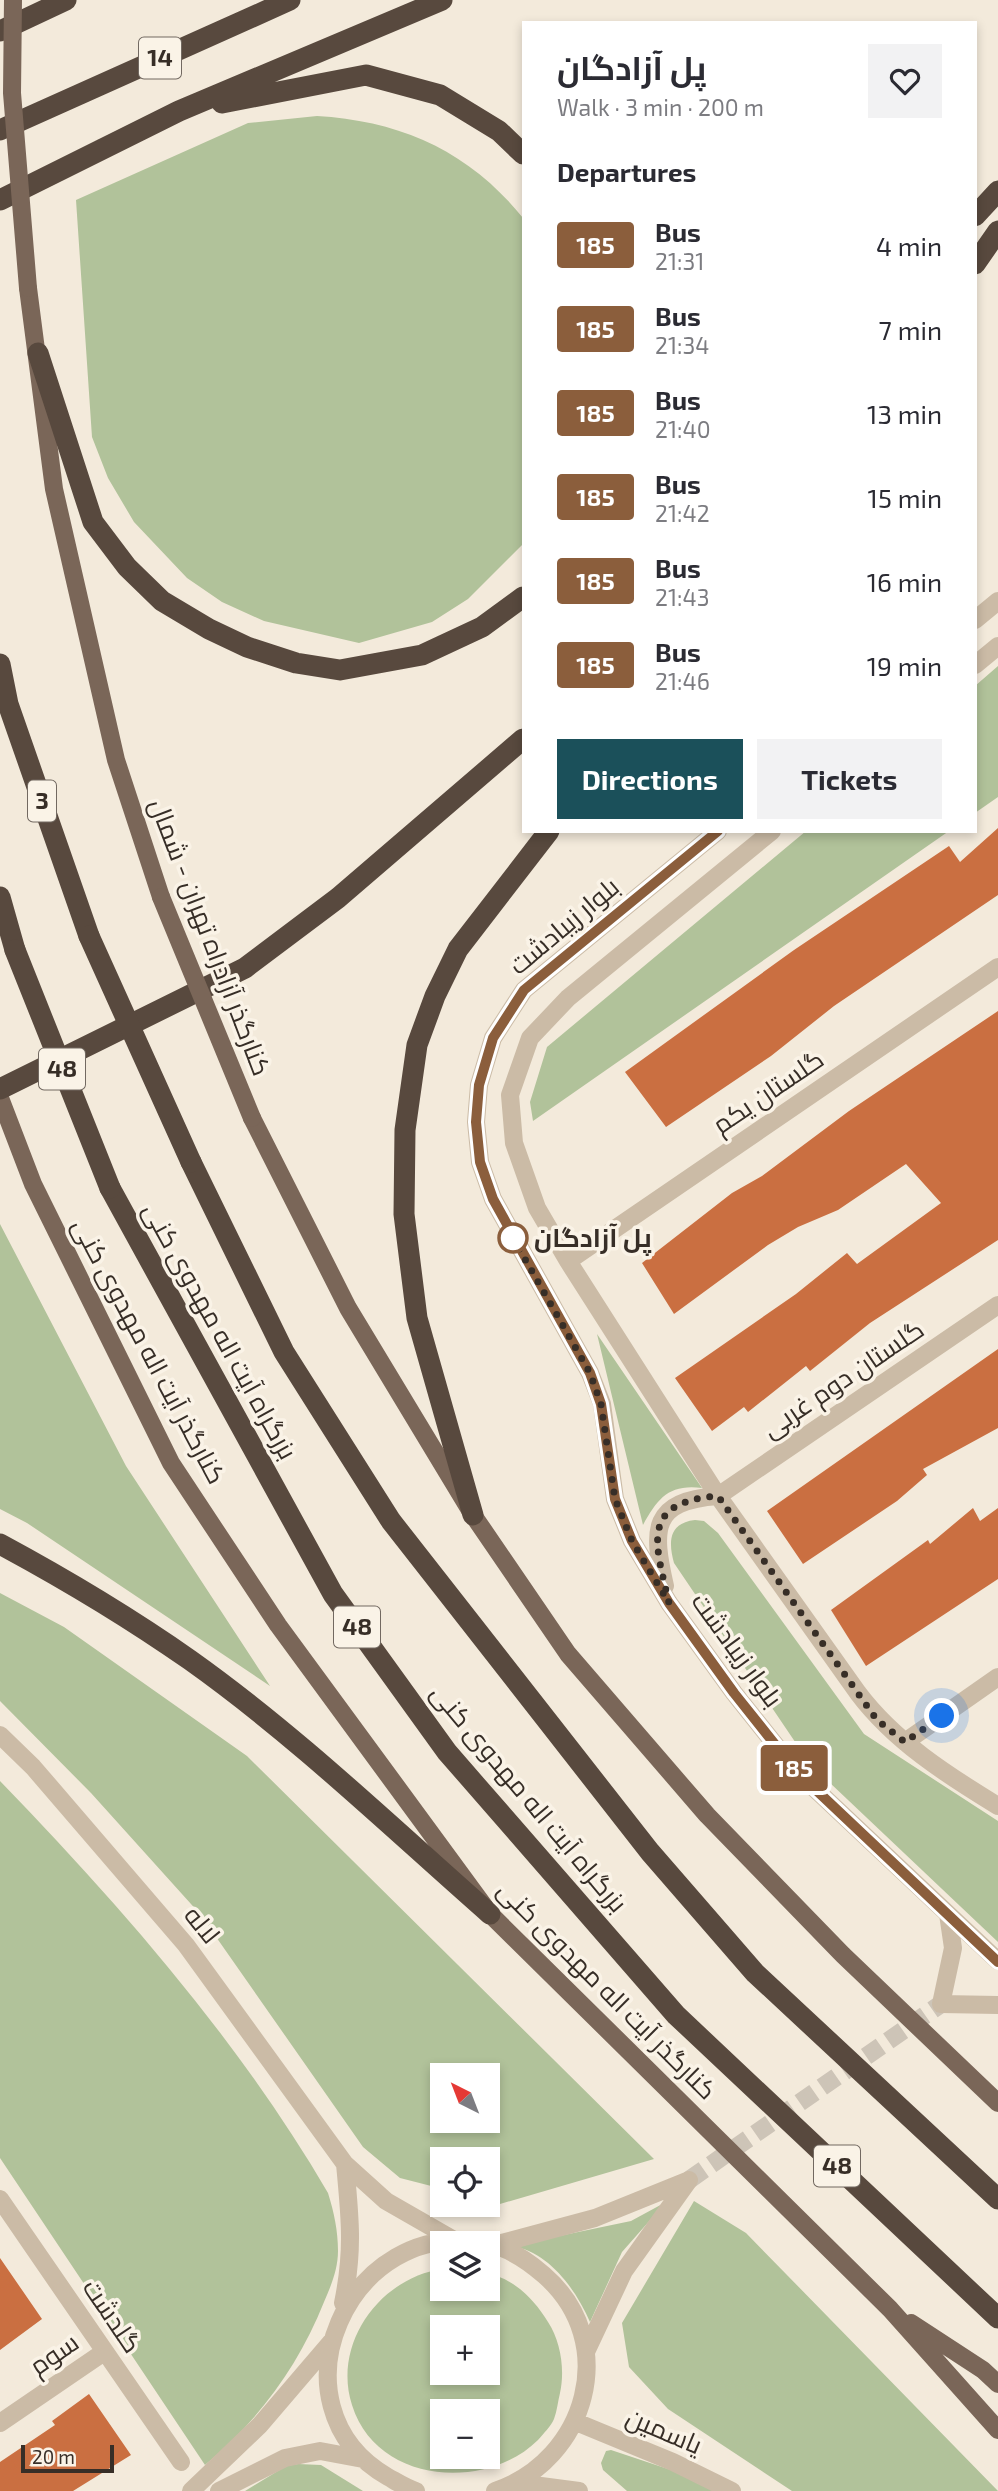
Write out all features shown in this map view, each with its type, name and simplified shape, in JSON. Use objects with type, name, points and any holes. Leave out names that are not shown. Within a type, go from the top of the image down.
[{"type":"highway","points":[[0,31],[66,0]]},
{"type":"highway","name":"14","points":[[0,130],[290,0]]},
{"type":"highway","points":[[0,200],[179,111],[442,0]]},
{"type":"highway","points":[[179,111],[366,75],[440,95],[499,131],[522,153]]},
{"type":"highway","points":[[977,214],[998,191]]},
{"type":"highway","points":[[977,261],[998,231]]},
{"type":"highway","points":[[38,353],[93,522],[127,567],[162,601],[209,629],[247,647],[296,663],[340,670],[422,655],[482,627],[522,598]]},
{"type":"highway","name":"بزرگراه آیت اله مهدوی کنی","points":[[0,664],[8,705],[89,936],[191,1162],[284,1352],[399,1531],[650,1852],[755,1973],[998,2199]]},
{"type":"highway","points":[[0,1089],[245,968],[338,898],[522,740]]},
{"type":"highway","points":[[473,1515],[417,1318],[404,1214],[405,1130],[417,1045],[435,996],[458,949],[547,833]]},
{"type":"highway","name":"بزرگراه آیت اله مهدوی کنی","points":[[0,897],[15,950],[110,1188],[334,1594],[447,1752],[676,2015],[998,2318]]},
{"type":"highway","points":[[0,1544],[41,1566],[190,1660],[294,1741],[490,1914]]},
{"type":"main road","name":"کنارگذر آزادراه تهران - شمال","points":[[13,0],[12,93],[28,288],[54,489],[116,760],[161,897],[252,1118],[348,1308],[473,1515]]},
{"type":"main road","name":"کنارگذر آیت اله مهدوی کنی","points":[[0,1098],[33,1184],[171,1462],[278,1625],[490,1914],[890,2309],[998,2430]]},
{"type":"main road","points":[[473,1515],[568,1654],[707,1815],[843,1955],[998,2103]]},
{"type":"main road","points":[[890,2309],[983,2370],[998,2384]]},
{"type":"street","points":[[977,618],[998,601]]},
{"type":"street","points":[[977,663],[998,646]]},
{"type":"street","name":"بلوار زیبادشت","points":[[716,833],[524,990],[493,1038],[479,1085],[476,1122],[480,1162],[493,1199],[590,1373],[601,1404],[615,1499],[632,1541],[669,1603],[734,1693],[797,1772],[998,1962]]},
{"type":"street","points":[[770,833],[568,998],[530,1038],[510,1095],[514,1143],[537,1208],[568,1261],[718,1496],[877,1720],[956,1780],[998,1806]]},
{"type":"street","name":"گلستان یکم","points":[[568,1261],[998,967]]},
{"type":"street","name":"گلستان دوم غربی","points":[[718,1496],[998,1305]]},
{"type":"street","points":[[669,1603],[656,1547],[659,1524],[673,1507],[688,1499],[718,1496]]},
{"type":"street","points":[[905,1742],[998,1677]]},
{"type":"street","name":"لاله","points":[[0,1735],[33,1767],[186,1944],[345,2164],[386,2201],[438,2231]]},
{"type":"street","points":[[948,1914],[953,1948],[941,2004],[998,2006]]},
{"type":"street","points":[[345,2164],[352,2240],[351,2270],[331,2342],[328,2378],[335,2413],[345,2436],[363,2459],[377,2471],[416,2491]]},
{"type":"street","points":[[500,2242],[595,2218],[689,2180],[624,2271],[586,2352]]},
{"type":"street","name":"گلدشت","points":[[0,2199],[181,2462]]},
{"type":"street","points":[[341,2311],[360,2284],[387,2261],[419,2246],[430,2244]]},
{"type":"street","points":[[495,2491],[518,2483],[544,2465],[576,2422],[585,2392],[586,2352],[575,2316],[556,2285],[528,2260],[500,2248]]},
{"type":"street","points":[[191,2491],[260,2425],[331,2342]]},
{"type":"street","name":"سوم","points":[[0,2423],[104,2352]]},
{"type":"street","name":"یاسمین","points":[[576,2422],[673,2462],[732,2491]]},
{"type":"street","points":[[219,2491],[285,2458],[320,2451],[363,2459]]},
{"type":"street","points":[[518,2483],[579,2491]]},
{"type":"green space","points":[[317,116],[348,119],[405,133],[431,144],[480,174],[522,217],[522,545],[468,599],[432,622],[359,643],[264,621],[222,602],[187,578],[134,522],[108,478],[92,437],[76,200],[248,123]]},
{"type":"green space","points":[[998,666],[998,797],[977,812],[977,684]]},
{"type":"green space","points":[[804,833],[946,833],[533,1121],[530,1102],[547,1047]]},
{"type":"green space","points":[[0,1224],[126,1466],[270,1686],[27,1523],[0,1509]]},
{"type":"green space","points":[[597,1334],[702,1488],[681,1488],[666,1495],[654,1507],[643,1525]]},
{"type":"green space","points":[[695,1520],[704,1521],[718,1533],[864,1734],[998,1821],[998,1942],[810,1764],[674,1563],[672,1534],[680,1525]]},
{"type":"green space","points":[[0,1593],[64,1627],[247,1756],[654,2159],[500,2204],[500,2147],[430,2147],[430,2186],[400,2178],[363,2147],[200,1914],[91,1793],[0,1701]]},
{"type":"green space","points":[[0,1781],[134,1926],[176,1977],[257,2082],[328,2193],[336,2229],[338,2258],[332,2284],[314,2326],[275,2391],[242,2430],[205,2465],[0,2158]]},
{"type":"green space","points":[[694,2201],[746,2233],[998,2491],[792,2491],[668,2409],[629,2367],[622,2323]]},
{"type":"green space","points":[[666,2202],[622,2252],[590,2322],[577,2297],[560,2274],[537,2255],[511,2246],[631,2221]]},
{"type":"green space","points":[[430,2272],[430,2301],[500,2301],[500,2277],[530,2298],[552,2330],[559,2347],[562,2366],[555,2416],[538,2440],[516,2456],[500,2463],[500,2399],[430,2399],[430,2469],[480,2469],[435,2472],[408,2465],[384,2451],[365,2432],[352,2405],[348,2382],[349,2359],[356,2337],[367,2317],[382,2299],[400,2285]]},
{"type":"green space","points":[[611,2450],[683,2474],[715,2491],[627,2491],[603,2470],[601,2463],[606,2451]]},
{"type":"green space","points":[[321,2465],[363,2491],[245,2491],[286,2466]]},
{"type":"building","points":[[998,828],[998,895],[834,1006],[771,1056],[666,1127],[625,1072],[794,950],[949,846],[960,862]]},
{"type":"building","points":[[998,1011],[998,1240],[870,1323],[810,1371],[806,1366],[748,1412],[744,1407],[712,1431],[675,1378],[796,1294],[847,1253],[857,1264],[941,1203],[906,1164],[838,1210],[798,1227],[768,1245],[674,1314],[642,1263],[732,1193],[762,1176],[849,1111]]},
{"type":"building","points":[[998,1349],[998,1428],[923,1469],[927,1475],[897,1501],[803,1564],[767,1511]]},
{"type":"building","points":[[973,1508],[980,1521],[998,1508],[998,1579],[866,1666],[831,1610],[928,1540],[930,1544]]},
{"type":"building","points":[[0,2258],[42,2319],[0,2350]]},
{"type":"building","points":[[89,2394],[131,2455],[73,2491],[0,2491],[0,2462],[55,2425],[52,2421]]},
{"type":"tunnel","points":[[689,2180],[941,2004]]},
{"type":"bus line","name":"185","points":[[716,833],[524,990],[493,1038],[479,1085],[476,1122],[480,1162],[493,1199],[525,1261],[590,1373],[601,1404],[609,1444],[615,1499],[632,1541],[669,1603],[734,1693],[797,1772],[998,1962]]},
{"type":"place","name":"پل آزادگان","points":[[513,1238]]},
{"type":"route","points":[[513,1238],[590,1373],[601,1404],[609,1444],[615,1499],[632,1541],[669,1603],[656,1547],[659,1524],[673,1507],[688,1499],[718,1496],[877,1720],[905,1742],[942,1716]]}]
